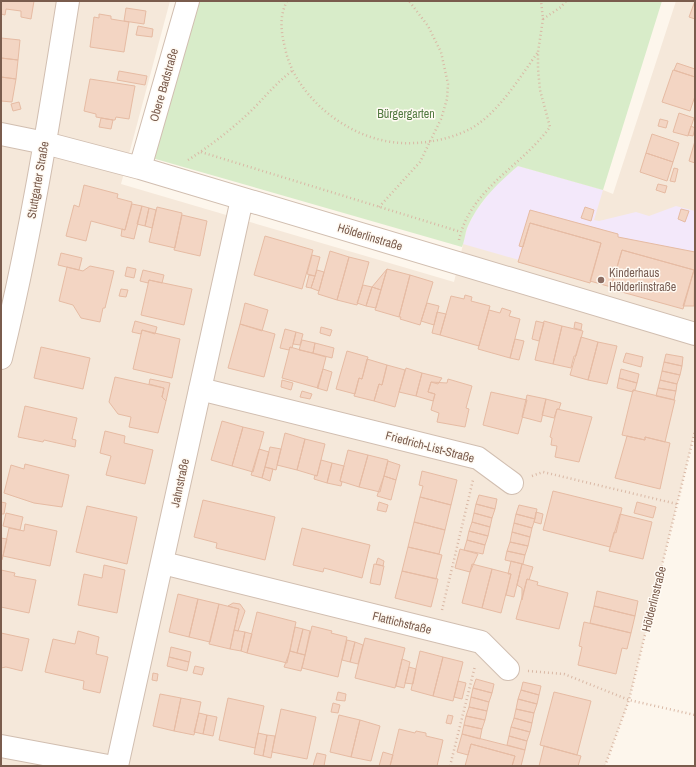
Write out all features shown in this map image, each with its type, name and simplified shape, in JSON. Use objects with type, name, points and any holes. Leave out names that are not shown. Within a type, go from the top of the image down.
[{"type":"street","name":"Stuttgarter Straße","points":[[1,358],[19,286],[45,143],[68,1]]},
{"type":"street","name":"Obere Badstraße","points":[[140,168],[188,1]]},
{"type":"street","name":"Hölderlinstraße","points":[[1,134],[45,143],[140,168],[242,200],[695,334]]},
{"type":"street","name":"Jahnstraße","points":[[117,766],[242,200]]},
{"type":"street","name":"Friedrich-List-Straße","points":[[200,389],[478,458],[512,483]]},
{"type":"street","name":"Flattichstraße","points":[[163,563],[481,642]]},
{"type":"street","points":[[481,642],[508,669]]},
{"type":"street","points":[[1,746],[108,766]]},
{"type":"path","points":[[287,1],[282,14],[281,30],[292,71],[319,106],[340,123],[381,140],[402,142],[430,141],[454,136],[481,122],[491,113],[521,77],[538,52]]},
{"type":"path","points":[[380,207],[420,162],[447,99],[448,84],[441,52],[428,26],[409,1]]},
{"type":"path","points":[[455,262],[461,232],[469,213],[499,177],[535,147],[550,127],[540,90],[538,52],[543,19],[541,1]]},
{"type":"path","points":[[543,19],[561,7],[566,1]]},
{"type":"path","points":[[164,176],[201,152],[234,126],[251,111],[279,81],[292,71]]},
{"type":"path","points":[[201,152],[461,232]]},
{"type":"path","name":"Hölderlinstraße","points":[[605,766],[629,700],[695,431]]},
{"type":"path","points":[[437,632],[478,458]]},
{"type":"path","points":[[512,483],[543,472],[677,504]]},
{"type":"path","points":[[450,766],[481,642]]},
{"type":"path","points":[[508,669],[564,674],[629,700],[695,715]]},
{"type":"shaded area","points":[[1,1],[170,1],[121,184],[454,282],[467,228],[518,166],[613,194],[676,1],[695,1],[695,431],[629,700],[605,766],[1,766]]},
{"type":"shaded area","points":[[518,166],[603,190],[594,220],[599,221],[636,212],[649,216],[676,206],[695,211],[695,252],[618,237],[618,234],[530,210],[519,246],[523,247],[519,260],[463,244],[467,228],[475,212],[496,184]]},
{"type":"green space","name":"Bürgergarten","points":[[195,1],[662,1],[603,190],[518,166],[496,186],[478,208],[467,228],[462,247],[152,158]]},
{"type":"building","points":[[1,1],[34,1],[31,19],[21,17],[21,11],[6,9],[5,15],[1,14]]},
{"type":"building","points":[[695,1],[695,19],[689,17]]},
{"type":"building","points":[[126,8],[146,11],[144,24],[124,21]]},
{"type":"building","points":[[99,14],[111,16],[111,19],[129,22],[124,52],[90,47],[94,17],[99,18]]},
{"type":"building","points":[[138,26],[153,29],[152,37],[136,35]]},
{"type":"building","points":[[1,38],[20,40],[18,60],[1,58]]},
{"type":"building","points":[[1,58],[18,60],[16,79],[1,77]]},
{"type":"building","points":[[677,63],[695,69],[695,77],[674,70]]},
{"type":"building","points":[[673,70],[695,77],[695,96],[690,111],[662,102]]},
{"type":"building","points":[[119,71],[147,76],[145,85],[117,80]]},
{"type":"building","points":[[1,77],[16,79],[12,102],[1,101]]},
{"type":"building","points":[[90,79],[135,86],[129,119],[116,117],[115,120],[113,120],[96,117],[96,114],[84,111]]},
{"type":"building","points":[[19,102],[21,109],[13,111],[11,104]]},
{"type":"building","points":[[679,113],[694,118],[688,136],[673,132]]},
{"type":"building","points":[[101,118],[113,120],[111,129],[99,127]]},
{"type":"building","points":[[660,119],[668,121],[666,128],[658,126]]},
{"type":"building","points":[[691,126],[695,128],[693,136],[688,135]]},
{"type":"building","points":[[652,134],[679,143],[673,162],[646,153]]},
{"type":"building","points":[[695,141],[695,163],[689,161]]},
{"type":"building","points":[[646,153],[673,162],[667,181],[640,172]]},
{"type":"building","points":[[674,168],[678,169],[675,182],[670,181]]},
{"type":"building","points":[[658,184],[667,186],[665,193],[656,190]]},
{"type":"building","points":[[84,185],[118,194],[117,198],[132,202],[125,230],[91,221],[86,241],[66,236],[74,205],[79,207]]},
{"type":"building","points":[[132,204],[142,206],[134,239],[121,236],[122,229],[125,230]]},
{"type":"building","points":[[142,206],[149,208],[145,226],[137,224]]},
{"type":"building","points":[[157,207],[182,213],[175,248],[149,242]]},
{"type":"building","points":[[585,207],[594,210],[591,221],[581,218]]},
{"type":"building","points":[[149,208],[156,210],[152,228],[145,226]]},
{"type":"building","points":[[681,209],[689,211],[685,222],[678,219]]},
{"type":"building","points":[[530,210],[618,234],[618,237],[695,252],[694,306],[683,306],[694,270],[622,250],[611,287],[590,281],[601,243],[530,223],[523,247],[519,246]]},
{"type":"building","points":[[182,215],[207,221],[200,256],[174,250]]},
{"type":"building","points":[[530,223],[601,243],[590,283],[518,262]]},
{"type":"building","points":[[265,236],[313,250],[302,289],[254,275]]},
{"type":"building","points":[[622,250],[694,270],[683,309],[611,289]]},
{"type":"building","points":[[330,251],[349,257],[337,300],[318,294]]},
{"type":"building","points":[[61,253],[82,258],[79,270],[58,265]]},
{"type":"building","points":[[312,255],[320,257],[315,276],[307,274]]},
{"type":"building","points":[[349,257],[369,262],[357,305],[337,300]]},
{"type":"building","points":[[90,266],[114,271],[100,322],[81,318],[73,305],[59,301],[67,267],[83,271]]},
{"type":"building","points":[[127,267],[136,269],[134,278],[125,276]]},
{"type":"building","points":[[387,269],[410,275],[399,317],[375,310]]},
{"type":"building","points":[[387,269],[381,290],[372,287]]},
{"type":"building","points":[[143,270],[164,275],[162,283],[149,280],[148,283],[140,281]]},
{"type":"building","points":[[317,270],[324,272],[319,291],[311,288]]},
{"type":"building","points":[[309,275],[315,276],[311,288],[306,287]]},
{"type":"building","points":[[410,275],[433,282],[420,325],[400,319],[401,317],[399,317]]},
{"type":"building","points":[[149,280],[192,289],[184,325],[141,315]]},
{"type":"building","points":[[363,285],[372,287],[366,306],[357,303]]},
{"type":"building","points":[[372,287],[381,290],[376,308],[366,306]]},
{"type":"building","points":[[121,289],[128,290],[126,297],[119,296]]},
{"type":"building","points":[[465,295],[472,297],[471,301],[490,306],[479,346],[440,335],[451,296],[464,299]]},
{"type":"building","points":[[245,303],[268,310],[262,331],[240,324]]},
{"type":"building","points":[[427,303],[439,306],[434,325],[421,321]]},
{"type":"building","points":[[502,308],[511,311],[509,316],[520,319],[510,358],[478,349],[489,310],[500,313]]},
{"type":"building","points":[[437,312],[446,314],[440,335],[432,333]]},
{"type":"building","points":[[135,321],[157,327],[155,334],[142,330],[141,334],[132,332]]},
{"type":"building","points":[[536,321],[544,323],[539,341],[532,339]]},
{"type":"building","points":[[544,321],[562,326],[553,364],[535,360]]},
{"type":"building","points":[[575,322],[582,324],[581,330],[574,328]]},
{"type":"building","points":[[240,324],[275,334],[264,377],[228,368]]},
{"type":"building","points":[[562,326],[583,331],[571,368],[553,364]]},
{"type":"building","points":[[321,327],[332,330],[330,336],[320,333]]},
{"type":"building","points":[[285,329],[296,332],[292,348],[290,347],[289,350],[280,348]]},
{"type":"building","points":[[142,330],[180,339],[172,378],[133,369]]},
{"type":"building","points":[[296,332],[303,334],[300,345],[293,344]]},
{"type":"building","points":[[581,337],[598,342],[588,380],[570,375]]},
{"type":"building","points":[[515,339],[524,341],[519,360],[510,358]]},
{"type":"building","points":[[302,340],[315,343],[313,353],[299,350]]},
{"type":"building","points":[[598,342],[617,346],[607,384],[588,380]]},
{"type":"building","points":[[315,343],[334,348],[332,358],[313,353]]},
{"type":"building","points":[[41,347],[90,358],[83,389],[34,378]]},
{"type":"building","points":[[290,347],[326,357],[318,388],[282,378]]},
{"type":"building","points":[[347,351],[368,357],[362,379],[359,378],[355,394],[336,389]]},
{"type":"building","points":[[626,353],[643,357],[641,367],[623,362]]},
{"type":"building","points":[[666,354],[683,357],[682,366],[664,362]]},
{"type":"building","points":[[367,359],[387,365],[382,385],[379,384],[374,401],[354,396],[359,378],[362,379]]},
{"type":"building","points":[[664,362],[682,366],[680,375],[662,371]]},
{"type":"building","points":[[387,365],[405,370],[395,407],[374,401],[379,384],[382,385]]},
{"type":"building","points":[[406,368],[422,373],[416,396],[399,392]]},
{"type":"building","points":[[323,369],[332,372],[327,391],[317,388]]},
{"type":"building","points":[[621,369],[639,374],[637,383],[619,378]]},
{"type":"building","points":[[662,371],[680,375],[677,384],[660,380]]},
{"type":"building","points":[[422,373],[442,378],[438,384],[431,382],[428,392],[435,394],[433,401],[416,396]]},
{"type":"building","points":[[115,377],[164,388],[162,397],[166,401],[158,433],[129,427],[131,417],[118,414],[109,402]]},
{"type":"building","points":[[619,378],[637,383],[635,390],[633,390],[633,392],[617,388]]},
{"type":"building","points":[[150,379],[170,383],[166,401],[162,397],[164,388],[149,384]]},
{"type":"building","points":[[448,379],[472,386],[466,408],[469,409],[465,427],[437,422],[439,413],[431,410],[435,394],[428,392],[431,382],[447,383]]},
{"type":"building","points":[[282,380],[293,383],[291,390],[281,387]]},
{"type":"building","points":[[660,380],[677,384],[676,391],[658,388]]},
{"type":"building","points":[[658,388],[676,391],[674,400],[656,396]]},
{"type":"building","points":[[633,390],[675,400],[665,442],[645,437],[645,440],[622,435]]},
{"type":"building","points":[[302,391],[312,394],[310,399],[300,397]]},
{"type":"building","points":[[491,392],[527,400],[518,434],[483,425]]},
{"type":"building","points":[[527,395],[546,399],[541,422],[522,417]]},
{"type":"building","points":[[546,399],[561,403],[554,418],[542,415]]},
{"type":"building","points":[[25,406],[77,418],[72,439],[76,440],[75,447],[44,440],[43,442],[18,437]]},
{"type":"building","points":[[557,409],[592,417],[579,462],[555,457],[557,446],[551,445],[552,438],[550,437]]},
{"type":"building","points":[[222,421],[243,427],[232,466],[211,460]]},
{"type":"building","points":[[243,427],[264,432],[253,472],[232,466]]},
{"type":"building","points":[[105,431],[125,436],[124,443],[153,450],[145,484],[106,475],[111,456],[100,453]]},
{"type":"building","points":[[285,433],[305,439],[297,470],[277,465]]},
{"type":"building","points":[[627,436],[645,440],[645,437],[670,443],[660,489],[615,478]]},
{"type":"building","points":[[305,439],[325,444],[317,476],[297,470]]},
{"type":"building","points":[[270,447],[281,449],[276,470],[265,467]]},
{"type":"building","points":[[259,449],[269,452],[262,478],[251,475]]},
{"type":"building","points":[[348,450],[368,455],[359,487],[340,481]]},
{"type":"building","points":[[368,455],[388,460],[380,492],[359,487]]},
{"type":"building","points":[[321,460],[332,463],[327,483],[314,479],[315,475],[317,476]]},
{"type":"building","points":[[388,461],[400,465],[396,480],[384,476]]},
{"type":"building","points":[[332,463],[344,466],[340,481],[342,482],[341,486],[327,483]]},
{"type":"building","points":[[25,464],[69,475],[62,507],[34,503],[4,493],[11,465],[24,469]]},
{"type":"building","points":[[265,467],[273,469],[270,481],[262,478]]},
{"type":"building","points":[[422,471],[457,480],[451,505],[420,497],[423,486],[419,485]]},
{"type":"building","points":[[384,476],[396,480],[391,500],[377,496]]},
{"type":"building","points":[[553,491],[622,508],[616,533],[614,532],[610,547],[543,530]]},
{"type":"building","points":[[479,495],[497,499],[495,509],[476,504]]},
{"type":"building","points":[[420,497],[451,505],[445,530],[414,522]]},
{"type":"building","points":[[203,500],[275,517],[265,560],[216,548],[217,543],[194,537]]},
{"type":"building","points":[[1,502],[6,503],[4,514],[1,514]]},
{"type":"building","points":[[379,502],[388,505],[386,512],[377,510]]},
{"type":"building","points":[[637,502],[656,507],[653,518],[634,513]]},
{"type":"building","points":[[476,504],[495,509],[492,518],[474,513]]},
{"type":"building","points":[[519,505],[537,509],[535,519],[516,514]]},
{"type":"building","points":[[87,506],[137,517],[127,564],[76,552]]},
{"type":"building","points":[[536,512],[543,514],[541,524],[534,522]]},
{"type":"building","points":[[6,513],[23,517],[20,530],[3,526]]},
{"type":"building","points":[[474,513],[492,518],[490,527],[472,522]]},
{"type":"building","points":[[516,514],[535,519],[532,528],[514,523]]},
{"type":"building","points":[[620,514],[652,522],[643,559],[609,551]]},
{"type":"building","points":[[414,522],[445,530],[439,554],[408,547]]},
{"type":"building","points":[[472,522],[490,527],[488,536],[469,531]]},
{"type":"building","points":[[514,523],[532,528],[530,537],[512,532]]},
{"type":"building","points":[[25,524],[57,531],[50,566],[3,556],[9,528],[24,531]]},
{"type":"building","points":[[302,528],[370,545],[362,578],[324,568],[323,572],[293,565]]},
{"type":"building","points":[[469,531],[488,536],[485,545],[467,540]]},
{"type":"building","points":[[512,532],[530,537],[528,546],[510,542]]},
{"type":"building","points":[[1,538],[7,539],[2,560],[1,560]]},
{"type":"building","points":[[467,540],[485,545],[483,554],[464,550]]},
{"type":"building","points":[[510,542],[528,546],[525,555],[507,551]]},
{"type":"building","points":[[408,547],[442,555],[436,579],[402,571]]},
{"type":"building","points":[[460,549],[478,554],[470,572],[455,568]]},
{"type":"building","points":[[507,551],[525,555],[523,564],[505,560]]},
{"type":"building","points":[[378,558],[384,561],[383,566],[376,564]]},
{"type":"building","points":[[511,561],[522,564],[514,597],[506,595],[511,574],[508,574]]},
{"type":"building","points":[[374,564],[384,566],[380,585],[370,583]]},
{"type":"building","points":[[472,564],[492,569],[482,608],[462,603]]},
{"type":"building","points":[[522,564],[533,567],[529,580],[527,579],[522,600],[522,588],[517,585]]},
{"type":"building","points":[[104,565],[125,570],[117,613],[78,605],[84,574],[102,578]]},
{"type":"building","points":[[492,569],[511,574],[501,613],[482,608]]},
{"type":"building","points":[[1,570],[15,573],[14,576],[36,580],[29,613],[1,607]]},
{"type":"building","points":[[402,571],[438,579],[431,607],[395,598]]},
{"type":"building","points":[[527,579],[538,582],[537,585],[568,593],[559,629],[516,619]]},
{"type":"building","points":[[597,591],[638,601],[635,616],[594,606]]},
{"type":"building","points":[[178,594],[198,599],[189,637],[169,632]]},
{"type":"building","points":[[198,599],[219,604],[210,642],[189,637]]},
{"type":"building","points":[[233,603],[240,604],[245,611],[238,631],[234,630],[239,609],[228,606]]},
{"type":"building","points":[[219,604],[239,609],[230,649],[209,644]]},
{"type":"building","points":[[594,606],[635,616],[631,633],[590,623]]},
{"type":"building","points":[[257,612],[296,622],[287,663],[247,653]]},
{"type":"building","points":[[584,622],[631,633],[627,649],[622,648],[616,674],[578,665],[582,647],[579,646]]},
{"type":"building","points":[[312,626],[332,631],[331,633],[347,637],[338,677],[302,668]]},
{"type":"building","points":[[295,627],[303,629],[297,653],[290,651]]},
{"type":"building","points":[[303,629],[310,631],[305,655],[297,653]]},
{"type":"building","points":[[234,630],[245,632],[241,651],[230,649]]},
{"type":"building","points":[[78,631],[99,637],[96,654],[108,657],[100,693],[83,689],[84,681],[45,672],[53,639],[75,644]]},
{"type":"building","points":[[245,632],[252,634],[247,653],[241,651]]},
{"type":"building","points":[[1,633],[29,639],[22,671],[6,667],[1,668]]},
{"type":"building","points":[[365,638],[405,648],[395,688],[355,678]]},
{"type":"building","points":[[347,640],[355,642],[350,662],[342,660]]},
{"type":"building","points":[[355,642],[363,645],[358,664],[350,662]]},
{"type":"building","points":[[171,647],[191,652],[189,662],[169,657]]},
{"type":"building","points":[[290,651],[305,655],[301,671],[284,667]]},
{"type":"building","points":[[420,651],[443,657],[433,696],[411,690]]},
{"type":"building","points":[[169,657],[189,662],[187,671],[167,666]]},
{"type":"building","points":[[443,657],[463,662],[453,701],[433,696]]},
{"type":"building","points":[[402,659],[410,662],[404,688],[396,686]]},
{"type":"building","points":[[195,666],[204,668],[202,675],[193,673]]},
{"type":"building","points":[[409,667],[416,669],[413,684],[405,683]]},
{"type":"building","points":[[153,673],[158,674],[157,681],[152,680]]},
{"type":"building","points":[[476,679],[494,684],[492,693],[473,688]]},
{"type":"building","points":[[458,681],[466,683],[462,699],[454,697]]},
{"type":"building","points":[[523,682],[541,686],[539,695],[521,690]]},
{"type":"building","points":[[473,688],[492,693],[489,702],[471,697]]},
{"type":"building","points":[[521,690],[539,695],[537,704],[518,699]]},
{"type":"building","points":[[338,692],[346,694],[345,701],[336,700]]},
{"type":"building","points":[[554,692],[591,701],[577,755],[540,745]]},
{"type":"building","points":[[160,694],[181,698],[174,731],[153,726]]},
{"type":"building","points":[[471,697],[489,702],[487,711],[469,707]]},
{"type":"building","points":[[181,698],[201,702],[194,735],[174,731]]},
{"type":"building","points":[[228,698],[264,706],[255,748],[219,740]]},
{"type":"building","points":[[518,699],[537,704],[534,713],[516,709]]},
{"type":"building","points":[[333,703],[340,705],[338,713],[331,712]]},
{"type":"building","points":[[469,707],[487,711],[485,720],[466,716]]},
{"type":"building","points":[[281,709],[316,717],[307,759],[272,752]]},
{"type":"building","points":[[516,709],[534,713],[532,723],[514,718]]},
{"type":"building","points":[[199,713],[207,715],[203,734],[194,732]]},
{"type":"building","points":[[207,715],[217,717],[213,736],[203,734]]},
{"type":"building","points":[[339,715],[360,720],[351,757],[330,752]]},
{"type":"building","points":[[448,715],[453,716],[451,724],[446,723]]},
{"type":"building","points":[[466,716],[485,720],[482,729],[464,725]]},
{"type":"building","points":[[514,718],[532,723],[530,732],[511,727]]},
{"type":"building","points":[[360,720],[380,726],[371,761],[351,757]]},
{"type":"building","points":[[464,725],[482,729],[480,739],[462,734]]},
{"type":"building","points":[[511,727],[530,732],[527,741],[509,736]]},
{"type":"building","points":[[399,729],[415,733],[416,731],[426,733],[426,736],[443,740],[437,766],[390,766]]},
{"type":"building","points":[[258,733],[267,735],[263,756],[254,754]]},
{"type":"building","points":[[462,734],[525,750],[521,766],[512,766],[515,756],[471,744],[468,755],[457,752]]},
{"type":"building","points":[[267,735],[275,736],[271,758],[263,756]]},
{"type":"building","points":[[509,736],[527,741],[525,750],[507,745]]},
{"type":"building","points":[[471,744],[515,756],[512,766],[465,766]]},
{"type":"building","points":[[544,746],[581,756],[578,766],[539,766]]},
{"type":"building","points":[[383,752],[393,755],[390,766],[379,766]]},
{"type":"building","points":[[317,753],[326,755],[324,766],[313,766]]},
{"type":"place","name":"Kinderhaus Hölderlinstraße","points":[[601,280]]}]
